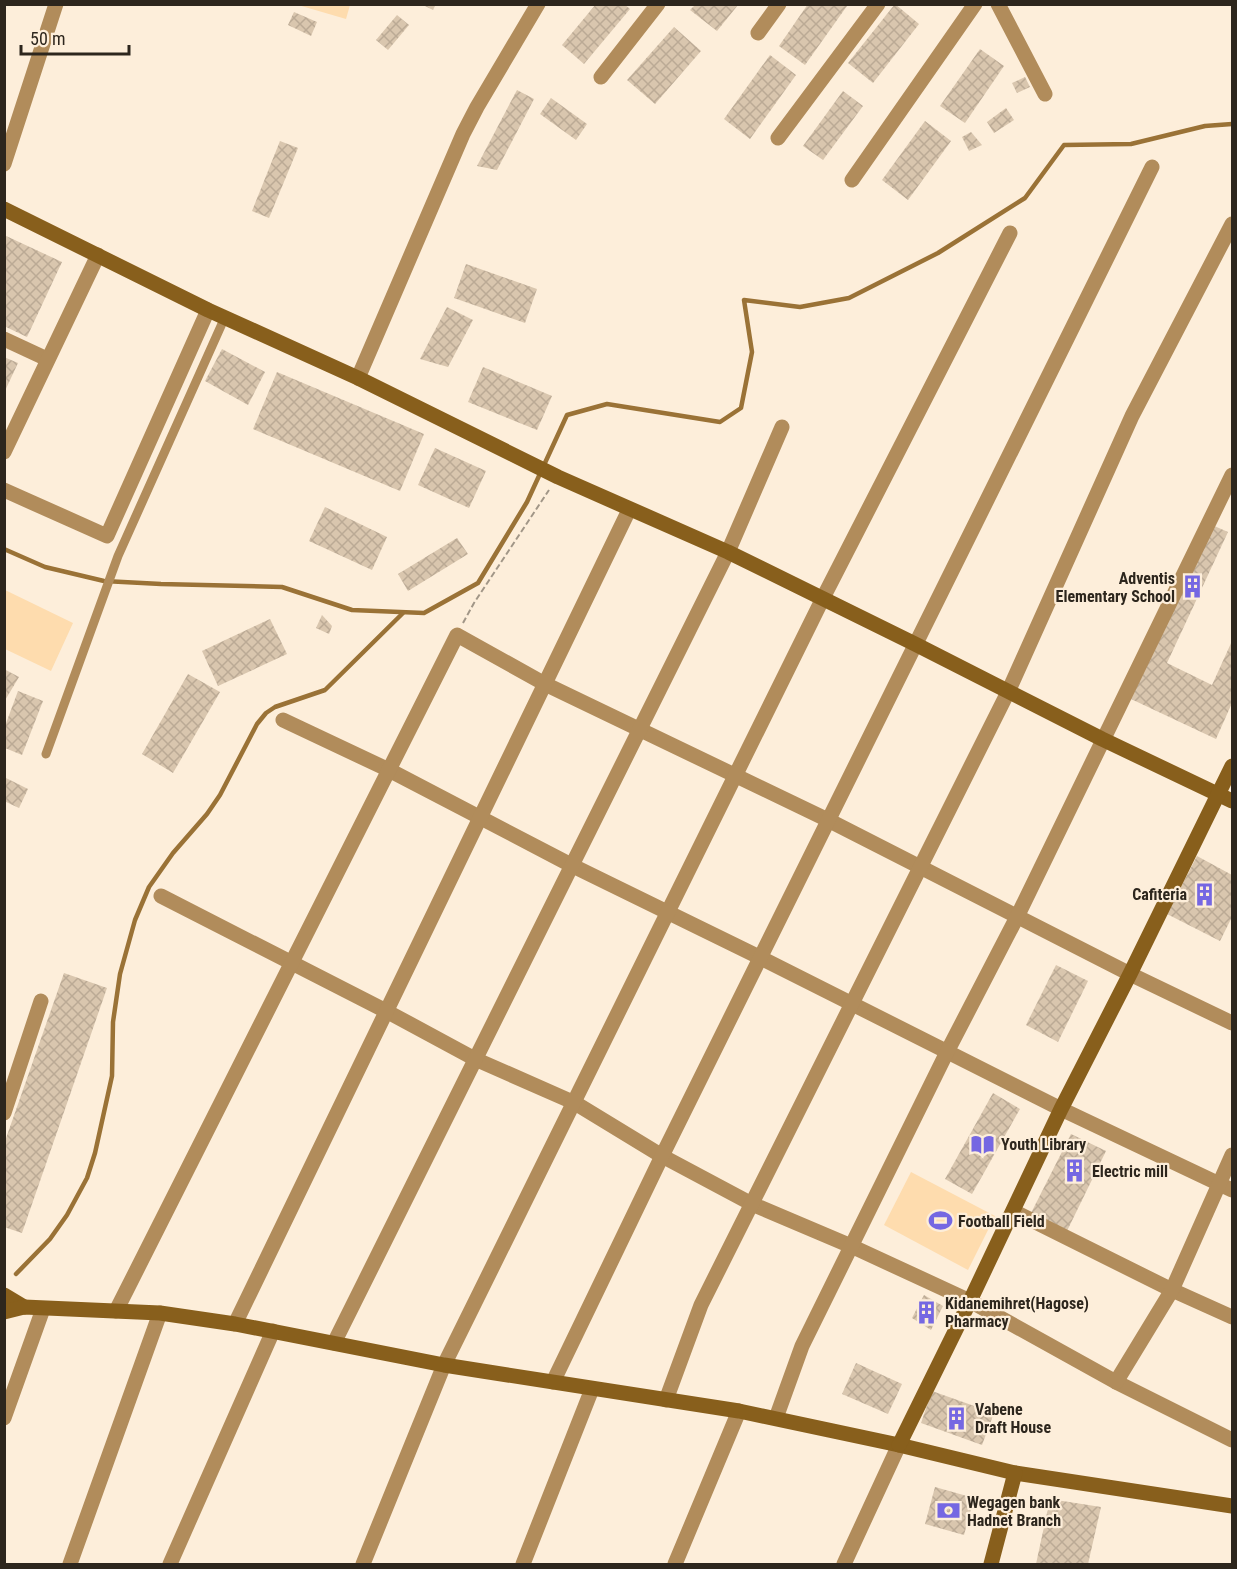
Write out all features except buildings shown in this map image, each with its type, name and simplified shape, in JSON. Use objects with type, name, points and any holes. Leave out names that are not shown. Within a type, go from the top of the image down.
[{"type":"street","points":[[4,164],[56,4]]},
{"type":"street","points":[[358,378],[463,134],[538,4]]},
{"type":"street","points":[[602,77],[658,4]]},
{"type":"street","points":[[758,33],[779,4]]},
{"type":"street","points":[[778,138],[878,4]]},
{"type":"street","points":[[852,180],[975,4]]},
{"type":"street","points":[[998,4],[1045,93]]},
{"type":"street","points":[[553,1382],[662,1156],[1152,167]]},
{"type":"street","points":[[4,209],[208,310],[358,378],[521,460],[629,510],[728,552],[1102,739],[1226,797]]},
{"type":"street","points":[[666,1400],[701,1305],[1008,692],[1132,416],[1233,224]]},
{"type":"street","points":[[363,1564],[444,1365],[823,598],[1010,233]]},
{"type":"street","points":[[4,452],[9,431],[98,255]]},
{"type":"street","points":[[4,490],[107,536],[208,310]]},
{"type":"street","points":[[4,339],[47,359]]},
{"type":"street","points":[[334,1343],[728,552],[782,427]]},
{"type":"street","points":[[776,1418],[802,1346],[947,1052],[1017,917],[1233,475]]},
{"type":"street","points":[[235,1324],[629,510]]},
{"type":"street","points":[[116,1311],[457,635],[545,684],[828,820],[1130,974],[1233,1023]]},
{"type":"street","points":[[283,720],[389,770],[571,865],[1060,1109],[1233,1190]]},
{"type":"street","points":[[844,1564],[898,1445],[970,1301],[1060,1109],[1226,797],[1233,766]]},
{"type":"street","points":[[161,896],[387,1011],[475,1059],[575,1103],[662,1156],[752,1204],[851,1246],[970,1301],[1116,1382],[1233,1440]]},
{"type":"street","points":[[4,1113],[41,1001]]},
{"type":"street","points":[[1116,1382],[1172,1290],[1233,1155]]},
{"type":"street","points":[[1013,1211],[1172,1290],[1233,1317]]},
{"type":"street","points":[[4,1295],[24,1307]]},
{"type":"street","points":[[4,1312],[24,1307],[160,1313],[235,1324],[444,1365],[776,1418],[1016,1473],[1233,1506]]},
{"type":"street","points":[[4,1418],[43,1309]]},
{"type":"street","points":[[70,1564],[160,1313]]},
{"type":"street","points":[[170,1564],[273,1331]]},
{"type":"street","points":[[523,1564],[592,1389]]},
{"type":"street","points":[[675,1564],[739,1411]]},
{"type":"street","points":[[991,1564],[1016,1473]]},
{"type":"lane","points":[[46,754],[118,556],[225,317]]},
{"type":"path","points":[[457,635],[474,603],[555,476]]},
{"type":"shaded area","points":[[298,5],[350,5],[346,19]]},
{"type":"shaded area","points":[[5,590],[73,623],[51,671],[5,649]]},
{"type":"shaded area","name":"Football Field","points":[[911,1172],[995,1216],[968,1270],[884,1225]]},
{"type":"waterway","points":[[4,549],[45,567],[104,581],[282,587],[352,610],[424,613],[478,583],[527,502],[567,415],[607,404],[720,422],[741,408],[752,352],[744,300],[800,307],[849,298],[938,253],[1025,198],[1064,145],[1131,144],[1205,126],[1232,124]]},
{"type":"waterway","points":[[16,1274],[50,1239],[67,1215],[87,1178],[95,1153],[112,1076],[113,1022],[120,974],[135,920],[149,887],[220,795],[257,724],[266,713],[275,707],[325,690],[403,613]]},
{"type":"place","name":"Adventis Elementary School","points":[[1193,587]]},
{"type":"place","name":"Cafiteria","points":[[1205,894]]},
{"type":"place","name":"Youth Library","points":[[983,1144]]},
{"type":"place","name":"Electric mill","points":[[1074,1171]]},
{"type":"place","name":"Football Field","points":[[940,1221]]},
{"type":"place","name":"Kidanemihret(Hagose) Pharmacy","points":[[927,1312]]},
{"type":"place","name":"Vabene Draft House","points":[[957,1418]]},
{"type":"place","name":"Wegagen bank Hadnet Branch","points":[[949,1511]]}]
